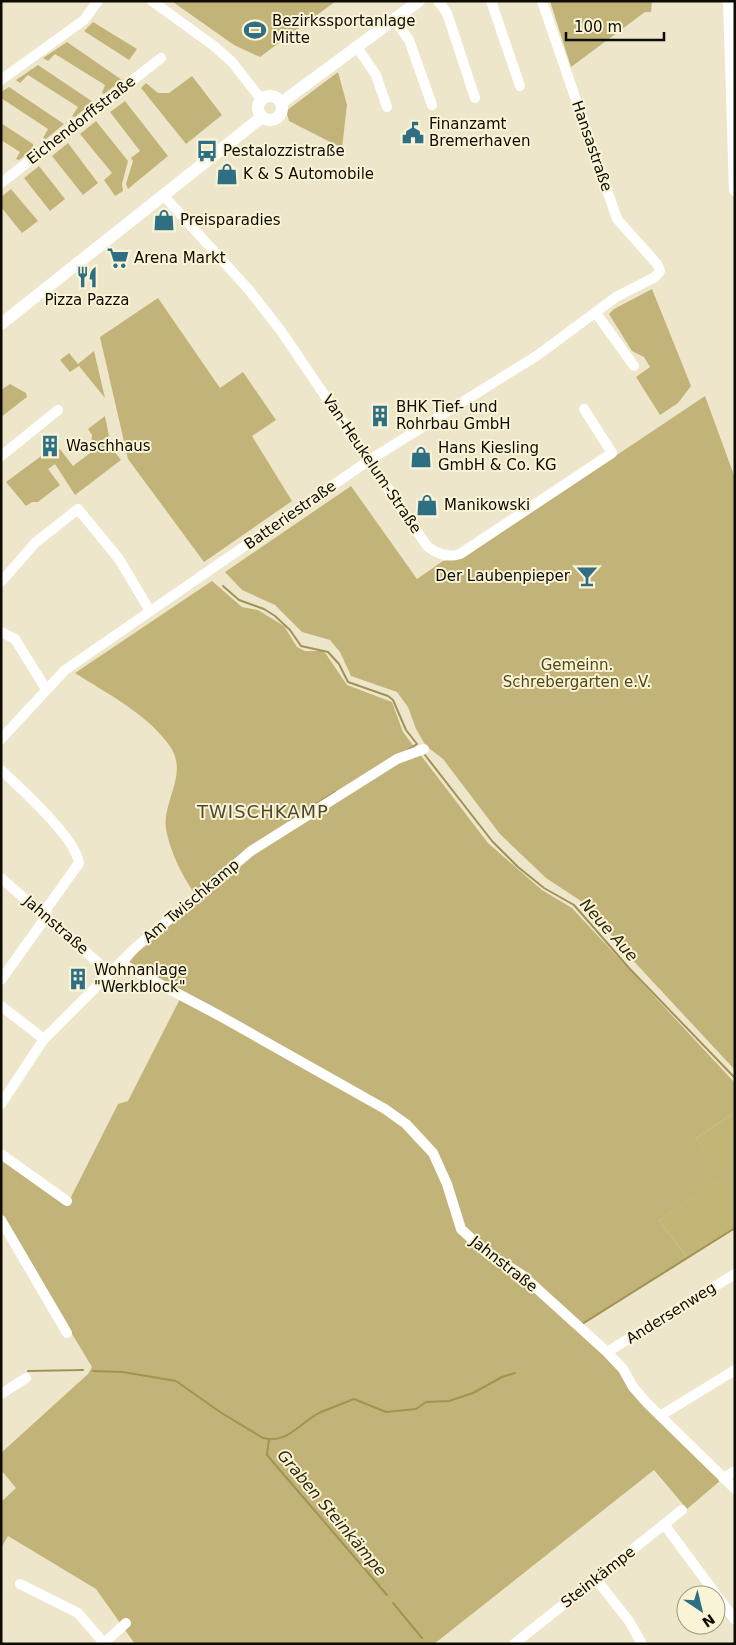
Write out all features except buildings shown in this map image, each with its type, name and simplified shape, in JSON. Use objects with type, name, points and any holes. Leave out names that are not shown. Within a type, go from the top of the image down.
[{"type":"main road","points":[[281,102],[419,1]]},
{"type":"main road","points":[[729,1],[735,190]]},
{"type":"main road","points":[[272,96],[281,102],[282,111],[278,117],[270,120],[262,117],[258,108],[261,99],[272,96]]},
{"type":"main road","points":[[1,324],[262,117]]},
{"type":"street","points":[[1,80],[84,20],[98,1]]},
{"type":"street","points":[[152,1],[214,46],[232,62],[261,99]]},
{"type":"street","points":[[438,1],[447,13],[476,98]]},
{"type":"street","points":[[490,1],[520,86]]},
{"type":"street","name":"Hansastraße","points":[[542,1],[617,219],[657,264],[660,271],[655,277]]},
{"type":"street","points":[[394,19],[409,40],[432,105]]},
{"type":"street","points":[[356,47],[376,75],[387,106]]},
{"type":"street","name":"Eichendorffstraße","points":[[1,183],[161,58]]},
{"type":"street","name":"Van-Heukelum-Straße","points":[[164,196],[249,290],[309,370],[368,461],[427,546],[441,554],[455,556],[612,453],[584,409]]},
{"type":"street","name":"Batteriestraße","points":[[1,739],[64,670],[368,461],[538,354],[616,297],[655,277]]},
{"type":"street","points":[[596,313],[634,366]]},
{"type":"street","points":[[1,456],[58,410]]},
{"type":"street","points":[[1,582],[36,543],[78,509],[119,559],[150,611]]},
{"type":"street","points":[[1,632],[15,639],[46,688]]},
{"type":"street","name":"Am Twischkamp","points":[[1,1104],[44,1039],[135,948],[250,851],[397,759],[424,749]]},
{"type":"street","points":[[1,770],[47,814],[77,854],[79,863],[47,908],[46,917],[1,980]]},
{"type":"street","name":"Jahnstraße","points":[[1,878],[110,972]]},
{"type":"street","name":"Jahnstraße","points":[[120,963],[220,1016],[385,1109],[406,1124],[433,1153],[447,1184],[461,1229],[487,1253],[522,1275],[607,1352],[624,1369],[637,1392],[735,1489]]},
{"type":"street","points":[[1,1006],[44,1039]]},
{"type":"street","points":[[1,1154],[67,1201]]},
{"type":"street","points":[[1,1220],[68,1333]]},
{"type":"street","name":"Andersenweg","points":[[607,1352],[735,1274]]},
{"type":"street","points":[[660,1416],[735,1370]]},
{"type":"street","points":[[1,1394],[26,1378]]},
{"type":"street","points":[[723,1478],[735,1470]]},
{"type":"street","name":"Steinkämpe","points":[[514,1644],[682,1510]]},
{"type":"street","points":[[664,1524],[735,1620]]},
{"type":"street","points":[[596,1579],[629,1621],[642,1644]]},
{"type":"street","points":[[20,1584],[78,1613],[103,1643],[126,1623]]},
{"type":"green space","name":"Bezirkssportanlage Mitte","points":[[336,1],[260,57],[234,45],[173,2]]},
{"type":"green space","points":[[550,1],[652,1],[651,12],[645,12],[571,67]]},
{"type":"green space","points":[[93,22],[137,49],[129,60],[84,31]]},
{"type":"green space","points":[[67,42],[122,80],[104,94],[102,93],[105,85],[55,54],[48,61],[43,58]]},
{"type":"green space","points":[[38,65],[93,102],[75,117],[72,116],[78,107],[28,75],[20,83],[16,80]]},
{"type":"green space","points":[[338,72],[347,105],[342,148],[289,121],[286,111]]},
{"type":"green space","points":[[192,76],[222,115],[186,144],[141,88],[146,83],[158,93],[169,93]]},
{"type":"green space","points":[[9,87],[64,124],[46,139],[43,138],[48,129],[1,98],[1,92]]},
{"type":"green space","points":[[125,101],[168,156],[128,189],[126,184],[133,161],[131,158],[140,151],[110,112]]},
{"type":"green space","points":[[96,121],[128,161],[122,184],[123,191],[115,196],[104,180],[112,173],[80,134]]},
{"type":"green space","points":[[1,123],[33,144],[33,149],[19,160],[16,159],[20,152],[1,140]]},
{"type":"green space","points":[[68,143],[98,183],[83,195],[52,156]]},
{"type":"green space","points":[[39,166],[65,199],[50,211],[24,178]]},
{"type":"green space","points":[[11,189],[38,221],[22,233],[1,207],[1,197]]},
{"type":"green space","points":[[652,289],[691,386],[678,403],[660,415],[636,377],[650,367],[644,357],[632,351],[609,314],[614,309]]},
{"type":"green space","points":[[158,298],[220,388],[243,372],[276,420],[252,436],[292,501],[204,562],[128,459],[100,337]]},
{"type":"green space","points":[[94,351],[105,398],[79,366],[70,372],[60,360],[69,353],[78,364]]},
{"type":"green space","points":[[10,384],[26,393],[27,397],[1,417],[1,390]]},
{"type":"green space","name":"Gemeinn. Schrebergarten e.V.","points":[[705,396],[735,478],[735,1070],[628,955],[584,903],[546,878],[500,834],[443,759],[426,746],[416,729],[408,707],[397,692],[351,676],[340,652],[330,640],[302,632],[275,605],[242,590],[225,572],[351,486],[417,579],[443,561],[463,558]]},
{"type":"green space","points":[[105,416],[109,436],[91,447],[92,435],[88,429]]},
{"type":"green space","points":[[106,441],[121,460],[75,495],[55,464],[48,469],[60,485],[38,502],[32,502],[26,506],[6,482],[44,454],[47,458],[60,449],[73,466]]},
{"type":"green space","points":[[212,581],[242,607],[258,610],[284,626],[297,647],[305,651],[322,651],[326,654],[347,685],[392,702],[403,732],[488,843],[542,890],[572,908],[735,1083],[735,1112],[696,1138],[721,1177],[659,1221],[688,1258],[581,1326],[720,1481],[687,1509],[654,1470],[434,1644],[135,1644],[96,1589],[8,1536],[1,1548],[1,1502],[16,1488],[1,1470],[1,1453],[88,1374],[92,1367],[1,1216],[1,1159],[67,1205],[118,1104],[128,1101],[183,993],[129,963],[139,949],[198,898],[178,865],[166,829],[167,809],[177,768],[176,758],[171,748],[162,736],[140,715],[75,673]]},
{"type":"shaded area","points":[[735,1112],[735,1229],[688,1258],[659,1221],[720,1177],[696,1138]]},
{"type":"waterway","name":"Neue Aue","points":[[223,586],[239,600],[264,609],[275,616],[290,630],[301,646],[328,652],[339,664],[348,682],[388,696],[393,700],[406,730],[417,744],[406,751]]},
{"type":"waterway","name":"Neue Aue","points":[[425,755],[492,841],[518,867],[544,888],[574,905],[629,968],[735,1078]]},
{"type":"waterway","points":[[289,821],[335,792]]},
{"type":"waterway","points":[[198,889],[243,852]]},
{"type":"waterway","name":"Graben Steinkämpe","points":[[582,1324],[735,1228]]},
{"type":"waterway","points":[[28,1371],[83,1370]]},
{"type":"waterway","points":[[93,1371],[123,1372],[176,1381],[220,1412],[263,1438],[269,1439]]},
{"type":"waterway","name":"Graben Steinkämpe","points":[[387,1595],[267,1455],[269,1439],[283,1437],[321,1412],[354,1399],[386,1412],[416,1409],[426,1402],[449,1401],[473,1393],[502,1377],[515,1373]]},
{"type":"waterway","name":"Graben Steinkämpe","points":[[393,1603],[422,1638]]},
{"type":"place","name":"Bezirkssportanlage Mitte","points":[[255,30]]},
{"type":"place","name":"Finanzamt Bremerhaven","points":[[413,133]]},
{"type":"place","name":"Pestalozzistraße","points":[[207,151]]},
{"type":"place","name":"K & S Automobile","points":[[227,174]]},
{"type":"place","name":"Preisparadies","points":[[164,220]]},
{"type":"place","name":"Arena Markt","points":[[118,258]]},
{"type":"place","name":"Pizza Pazza","points":[[87,277]]},
{"type":"place","name":"BHK Tief- und Rohrbau GmbH","points":[[380,416]]},
{"type":"place","name":"Waschhaus","points":[[50,446]]},
{"type":"place","name":"Hans Kiesling GmbH & Co. KG","points":[[421,457]]},
{"type":"place","name":"Manikowski","points":[[427,505]]},
{"type":"place","name":"Der Laubenpieper","points":[[587,576]]},
{"type":"place","name":"Wohnanlage \"Werkblock\"","points":[[78,979]]},
{"type":"district","name":"TWISCHKAMP","points":[[263,811]]}]
